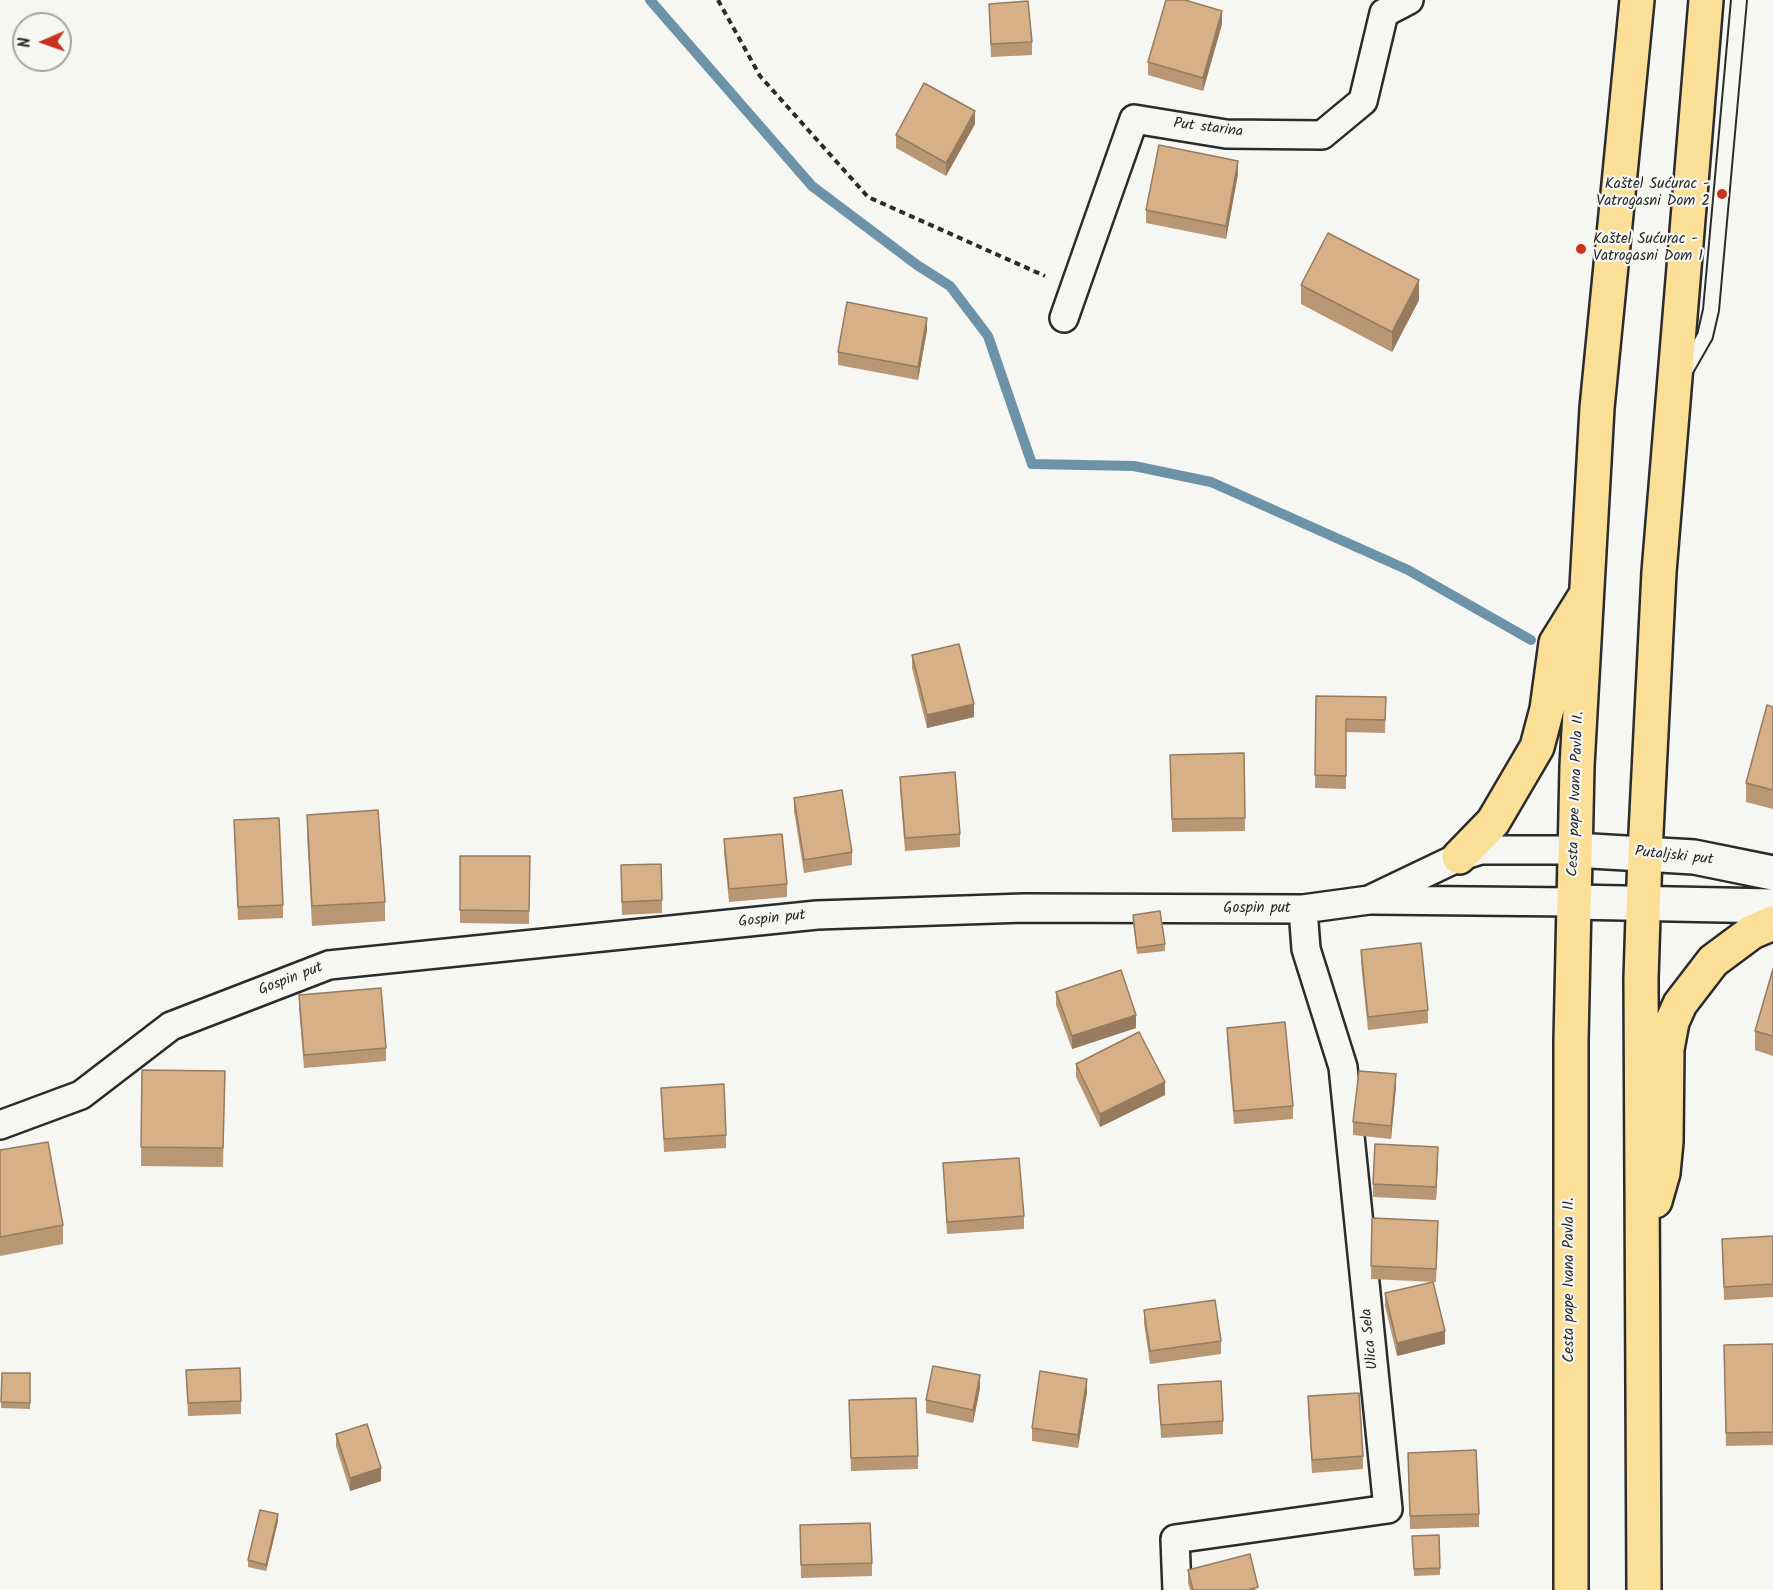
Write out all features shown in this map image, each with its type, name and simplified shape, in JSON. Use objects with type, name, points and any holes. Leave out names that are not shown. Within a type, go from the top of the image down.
[{"type":"main road","name":"Cesta pape Ivana Pavla II.","points":[[1571,1590],[1570,1211],[1574,850],[1585,597],[1597,408],[1637,0]]},
{"type":"main road","points":[[1644,1590],[1641,979],[1643,903],[1659,572],[1706,0]]},
{"type":"main road","points":[[1459,857],[1493,822],[1538,747],[1547,709],[1556,643],[1585,597]]},
{"type":"main road","points":[[1642,1233],[1663,1173],[1667,1049],[1672,1022],[1680,1004],[1713,961],[1752,932],[1773,922]]},
{"type":"street","name":"Put starina","points":[[1064,318],[1134,119],[1226,134],[1322,135],[1363,101],[1384,13],[1409,0]]},
{"type":"street","name":"Gospin put","points":[[0,1125],[81,1095],[171,1026],[329,964],[817,915],[1024,908],[1303,909],[1369,900],[1459,857],[1481,850],[1574,850]]},
{"type":"street","name":"Putaljski put","points":[[1574,850],[1645,853],[1735,863],[1773,873]]},
{"type":"street","points":[[1369,900],[1773,906]]},
{"type":"street","name":"Ulica Sela","points":[[1177,1590],[1176,1539],[1388,1509],[1343,1066],[1306,949],[1303,909]]},
{"type":"lane","points":[[1672,394],[1705,336],[1711,309],[1739,0]]},
{"type":"path","points":[[718,0],[760,76],[868,197],[1073,288]]},
{"type":"building","points":[[1166,0],[1185,0],[1222,11],[1203,78],[1148,62]]},
{"type":"building","points":[[1028,1],[1032,42],[991,44],[989,4]]},
{"type":"building","points":[[924,83],[975,111],[946,163],[896,135]]},
{"type":"building","points":[[1159,145],[1238,161],[1226,226],[1146,210]]},
{"type":"building","points":[[1328,233],[1419,280],[1392,332],[1301,285]]},
{"type":"building","points":[[847,302],[927,318],[918,367],[838,352]]},
{"type":"building","points":[[959,644],[974,704],[927,715],[912,655]]},
{"type":"building","points":[[1316,696],[1386,697],[1385,720],[1346,719],[1346,776],[1315,775]]},
{"type":"building","points":[[1767,705],[1773,707],[1773,790],[1746,783]]},
{"type":"building","points":[[1244,753],[1245,818],[1172,819],[1170,755]]},
{"type":"building","points":[[955,772],[960,834],[905,838],[900,777]]},
{"type":"building","points":[[842,790],[852,852],[804,860],[794,798]]},
{"type":"building","points":[[378,810],[385,902],[312,906],[307,815]]},
{"type":"building","points":[[279,818],[283,905],[238,907],[234,820]]},
{"type":"building","points":[[782,834],[787,884],[729,889],[724,839]]},
{"type":"building","points":[[460,856],[530,856],[529,911],[460,910]]},
{"type":"building","points":[[661,864],[662,900],[622,902],[621,865]]},
{"type":"building","points":[[1160,911],[1165,944],[1137,948],[1133,915]]},
{"type":"building","points":[[1421,943],[1428,1010],[1368,1017],[1361,950]]},
{"type":"building","points":[[1773,969],[1773,1036],[1755,1031]]},
{"type":"building","points":[[1121,970],[1136,1015],[1072,1036],[1056,992]]},
{"type":"building","points":[[381,988],[386,1048],[304,1055],[299,995]]},
{"type":"building","points":[[1285,1022],[1293,1106],[1234,1111],[1227,1028]]},
{"type":"building","points":[[1139,1032],[1165,1082],[1100,1114],[1076,1064]]},
{"type":"building","points":[[142,1070],[225,1071],[223,1148],[141,1147]]},
{"type":"building","points":[[1359,1071],[1396,1074],[1391,1126],[1353,1122]]},
{"type":"building","points":[[724,1084],[726,1135],[664,1139],[661,1088]]},
{"type":"building","points":[[48,1142],[63,1225],[0,1237],[0,1150]]},
{"type":"building","points":[[1375,1144],[1438,1147],[1436,1187],[1373,1184]]},
{"type":"building","points":[[1019,1158],[1024,1216],[947,1222],[943,1163]]},
{"type":"building","points":[[1372,1218],[1438,1221],[1436,1269],[1371,1266]]},
{"type":"building","points":[[1773,1236],[1773,1284],[1724,1287],[1722,1239]]},
{"type":"building","points":[[1433,1282],[1445,1331],[1397,1343],[1385,1293]]},
{"type":"building","points":[[1215,1300],[1221,1341],[1150,1351],[1144,1310]]},
{"type":"building","points":[[1773,1344],[1773,1432],[1726,1433],[1724,1345]]},
{"type":"building","points":[[933,1366],[980,1375],[973,1410],[926,1400]]},
{"type":"building","points":[[240,1368],[241,1401],[188,1403],[186,1370]]},
{"type":"building","points":[[1040,1371],[1087,1379],[1078,1435],[1032,1428]]},
{"type":"building","points":[[2,1373],[30,1373],[30,1403],[1,1402]]},
{"type":"building","points":[[1221,1381],[1223,1421],[1161,1425],[1158,1385]]},
{"type":"building","points":[[1359,1393],[1363,1456],[1312,1460],[1308,1396]]},
{"type":"building","points":[[916,1398],[918,1456],[851,1458],[849,1400]]},
{"type":"building","points":[[367,1424],[381,1468],[350,1478],[336,1434]]},
{"type":"building","points":[[1476,1450],[1479,1514],[1410,1516],[1408,1453]]},
{"type":"building","points":[[260,1510],[278,1514],[266,1565],[248,1560]]},
{"type":"building","points":[[870,1523],[872,1563],[801,1565],[800,1525]]},
{"type":"building","points":[[1439,1535],[1440,1568],[1414,1569],[1412,1536]]},
{"type":"building","points":[[1250,1554],[1258,1587],[1248,1590],[1193,1590],[1188,1570]]},
{"type":"waterway","points":[[650,0],[812,186],[917,265],[950,286],[988,336],[1032,464],[1134,466],[1211,482],[1408,570],[1531,640]]},
{"type":"place","name":"Kaštel Sućurac - Vatrogasni Dom 2","points":[[1722,194]]},
{"type":"place","name":"Kaštel Sućurac - Vatrogasni Dom 1","points":[[1581,249]]}]
